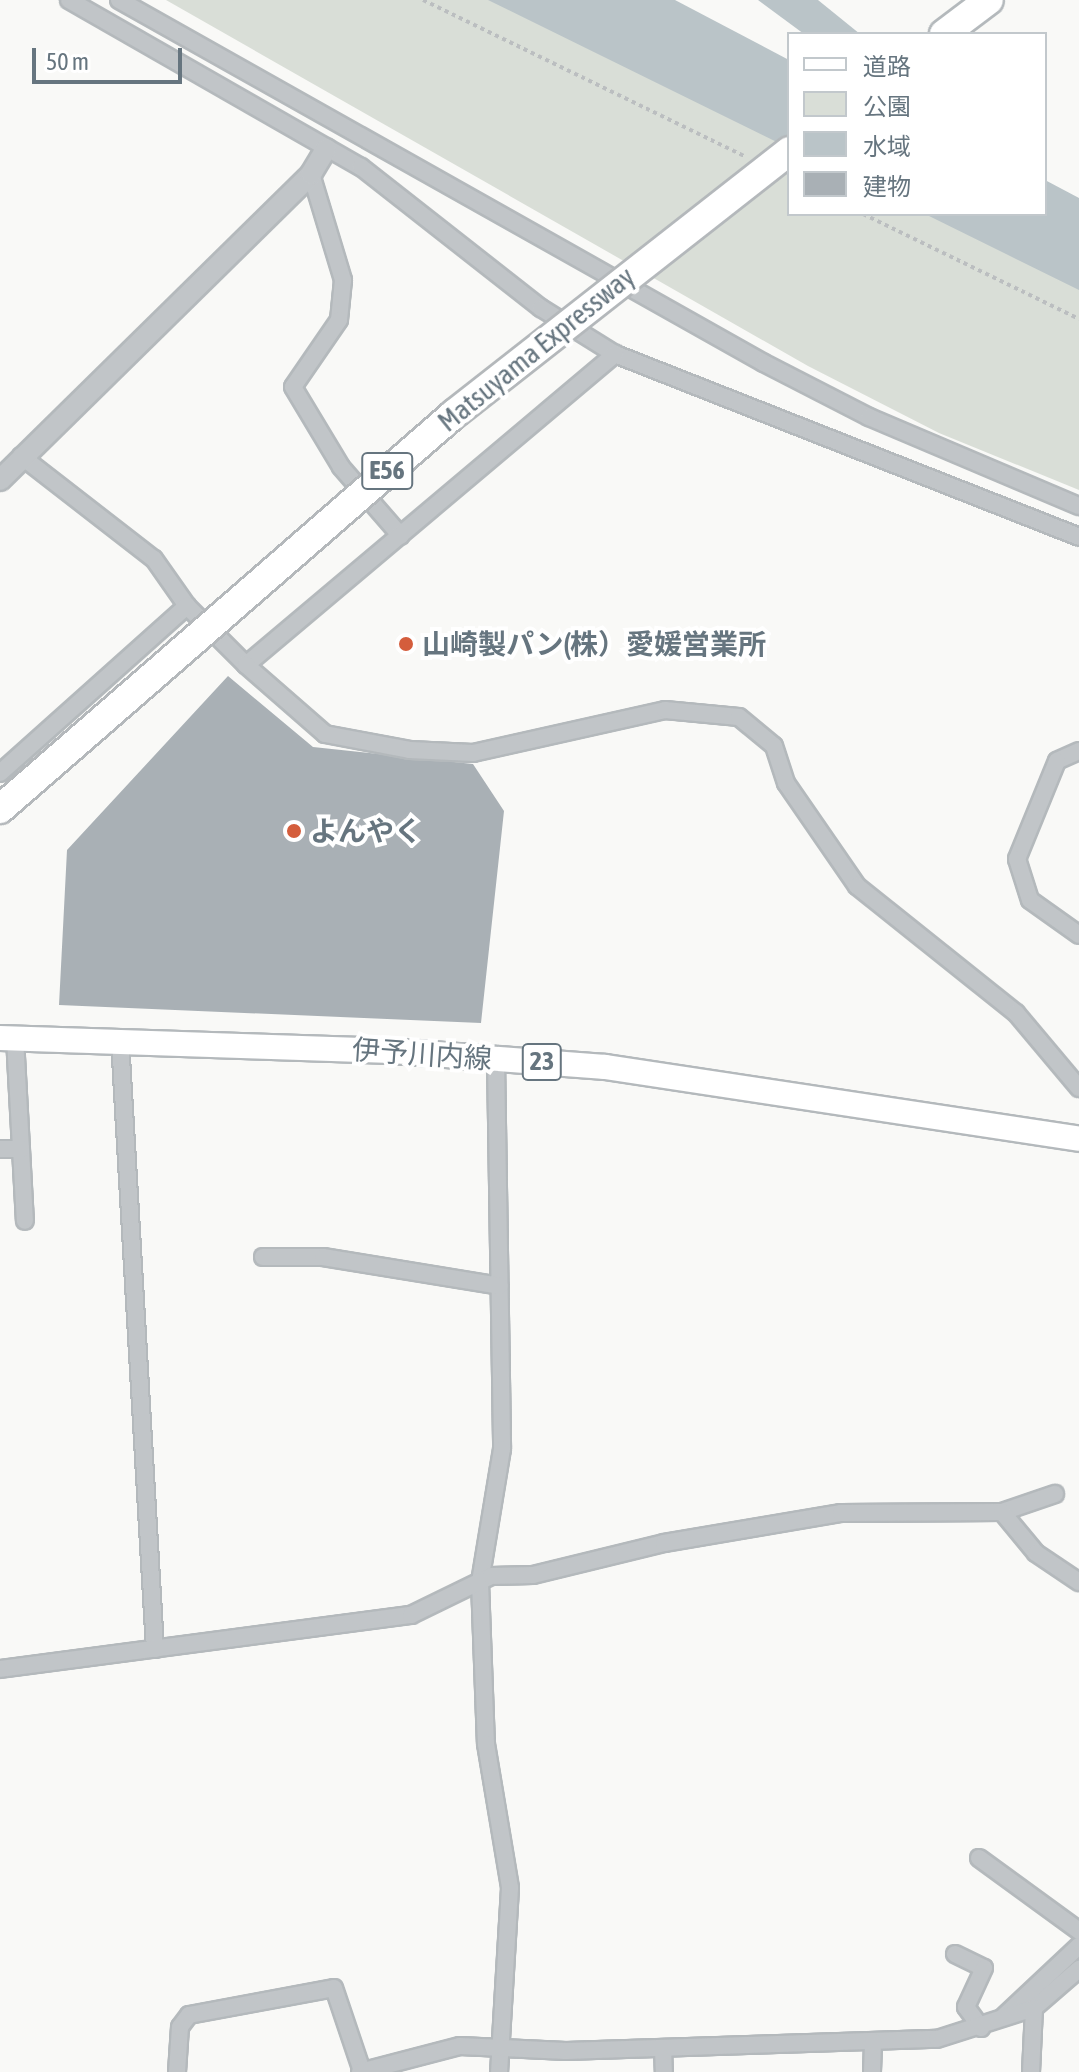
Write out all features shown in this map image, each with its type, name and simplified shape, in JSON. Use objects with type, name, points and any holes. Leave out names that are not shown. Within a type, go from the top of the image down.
[{"type":"highway","points":[[947,32],[989,0]]},
{"type":"highway","name":"Matsuyama Expressway","points":[[0,809],[454,414],[787,153]]},
{"type":"main road","name":"伊予川内線","points":[[8,1038],[120,1040],[496,1059],[797,1092],[1079,1139]]},
{"type":"street","points":[[69,0],[400,195],[541,308],[615,354],[1079,537]]},
{"type":"street","points":[[119,0],[764,363],[869,417],[1079,506]]},
{"type":"street","points":[[0,480],[311,174],[326,149]]},
{"type":"street","points":[[311,174],[343,280],[339,320],[293,387],[341,467],[401,536]]},
{"type":"street","points":[[246,665],[615,354]]},
{"type":"street","points":[[21,456],[154,559],[187,606],[246,665],[325,734],[410,750],[473,753],[623,714],[739,717],[774,746],[786,783],[857,886],[1005,1003],[1079,1088]]},
{"type":"street","points":[[0,773],[187,606]]},
{"type":"street","points":[[1079,751],[1057,761],[1017,859],[1030,900],[1079,935]]},
{"type":"street","points":[[8,1038],[21,1149],[25,1221]]},
{"type":"street","points":[[120,1040],[155,1649]]},
{"type":"street","points":[[496,1059],[502,1449],[480,1582],[486,1744],[510,1888],[499,2072]]},
{"type":"street","points":[[0,1149],[21,1149]]},
{"type":"street","points":[[263,1257],[323,1257],[500,1286]]},
{"type":"street","points":[[0,1669],[411,1615],[480,1582],[823,1515],[1002,1512],[1055,1494]]},
{"type":"street","points":[[1002,1512],[1036,1553],[1079,1582]]},
{"type":"street","points":[[979,1858],[1079,1931]]},
{"type":"street","points":[[999,2021],[1079,1946]]},
{"type":"street","points":[[955,1954],[984,1968],[966,2007],[981,2028]]},
{"type":"street","points":[[177,2072],[180,2027],[189,2015],[334,1988],[361,2072],[431,2048],[663,2048],[937,2039],[981,2028],[1034,2008],[1079,1969]]},
{"type":"street","points":[[1031,2072],[1034,2008]]},
{"type":"street","points":[[872,2072],[873,2041]]},
{"type":"street","points":[[663,2048],[664,2072]]},
{"type":"path","points":[[423,0],[749,159]]},
{"type":"path","points":[[867,216],[1079,319]]},
{"type":"green space","points":[[166,0],[491,0],[787,144],[787,216],[932,216],[1079,289],[1079,490],[939,433],[808,366]]},
{"type":"water","points":[[488,0],[675,0],[787,59],[787,147]]},
{"type":"water","points":[[758,0],[818,0],[858,32],[801,32]]},
{"type":"water","points":[[1047,181],[1079,198],[1079,290],[929,216],[1047,216]]},
{"type":"building","name":"よんやく","points":[[228,676],[313,747],[473,764],[504,811],[481,1023],[59,1005],[67,850]]},
{"type":"place","name":"山崎製パン(株）愛媛営業所","points":[[406,644]]},
{"type":"place","name":"よんやく","points":[[294,831]]}]
